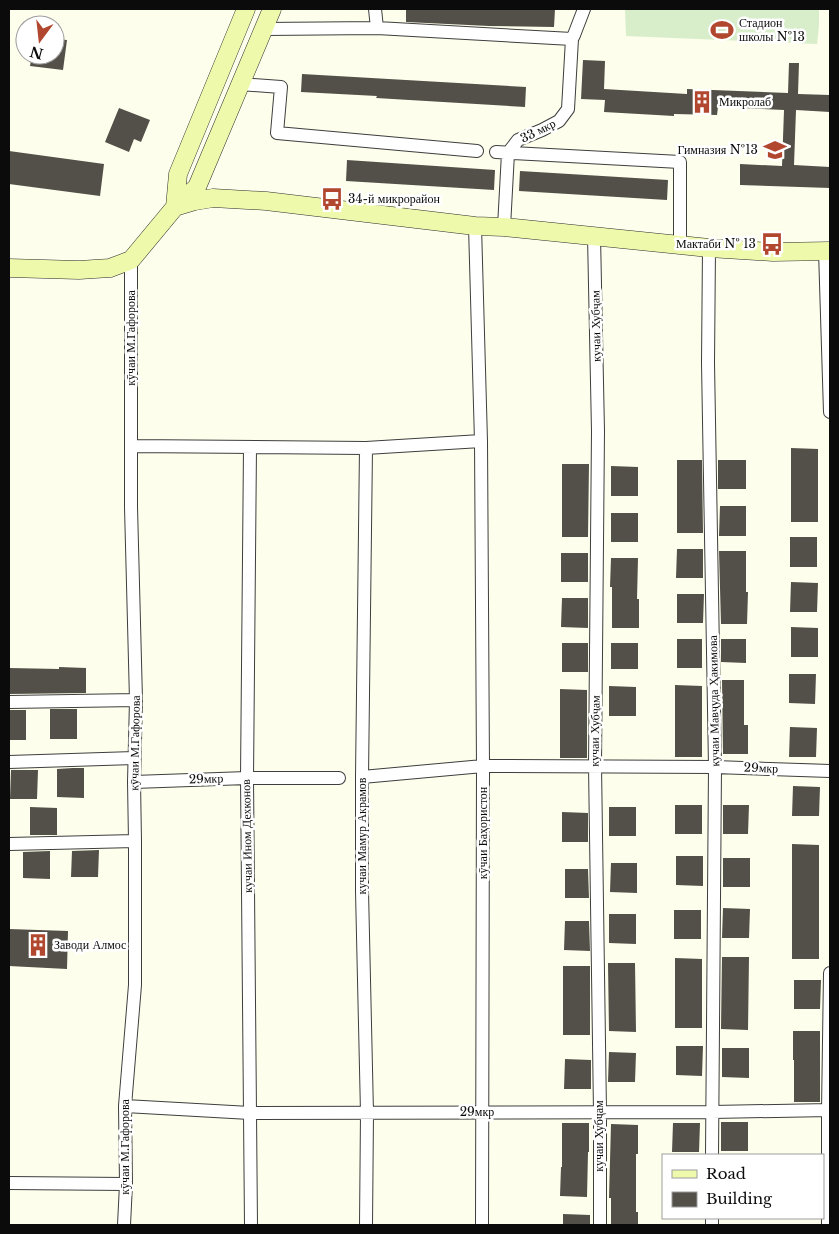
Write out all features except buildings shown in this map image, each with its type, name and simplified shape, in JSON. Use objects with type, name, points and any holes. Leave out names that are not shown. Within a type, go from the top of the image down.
[{"type":"main road","points":[[175,207],[178,174],[246,9]]},
{"type":"main road","points":[[9,268],[79,270],[110,268],[131,260],[175,207],[197,186],[272,9]]},
{"type":"main road","points":[[200,122],[220,131]]},
{"type":"main road","points":[[203,172],[202,182],[213,198]]},
{"type":"main road","points":[[175,207],[213,198],[266,202],[475,226],[504,227],[709,248],[773,252],[828,251]]},
{"type":"street","points":[[375,9],[377,28]]},
{"type":"street","name":"33 мкр","points":[[504,227],[502,152],[518,140],[559,121],[568,109],[572,39],[584,9]]},
{"type":"street","points":[[264,29],[377,28],[572,39]]},
{"type":"street","points":[[240,84],[281,87],[277,133],[477,151]]},
{"type":"street","points":[[502,152],[680,162],[680,245]]},
{"type":"street","name":"кӯчаи Баҳористон","points":[[475,226],[481,441],[483,766],[482,1225]]},
{"type":"street","name":"кучаи Хубҷам","points":[[594,236],[598,431],[595,766],[600,1225]]},
{"type":"street","name":"кучаи Мавҷуда Ҳакимова","points":[[709,248],[708,363],[715,766],[712,1154]]},
{"type":"street","points":[[828,251],[830,412]]},
{"type":"street","name":"кӯчаи М.Гафорова","points":[[124,1225],[126,1184],[124,1106],[135,985],[134,758],[136,700],[131,517],[131,260]]},
{"type":"street","points":[[131,446],[366,448],[481,441]]},
{"type":"street","name":"кучаи Ином Дехконов","points":[[250,447],[247,778],[251,1225]]},
{"type":"street","name":"кучаи Мамур Акрамов","points":[[366,448],[362,777],[362,900],[367,1112],[366,1225]]},
{"type":"street","points":[[9,702],[136,700]]},
{"type":"street","points":[[9,762],[134,758]]},
{"type":"street","name":"29мкр","points":[[362,777],[483,766],[715,766],[830,771]]},
{"type":"street","name":"29мкр","points":[[134,782],[247,778],[339,778]]},
{"type":"street","points":[[9,844],[135,841]]},
{"type":"street","points":[[828,1225],[830,973]]},
{"type":"street","name":"29мкр","points":[[124,1106],[250,1113],[829,1110]]},
{"type":"street","points":[[9,1183],[126,1184]]},
{"type":"green space","name":"Стадион школы №13","points":[[625,9],[819,9],[817,44],[626,36]]},
{"type":"place","name":"Стадион школы №13","points":[[722,30]]},
{"type":"place","name":"Микролаб","points":[[702,102]]},
{"type":"place","name":"Гимназия №13","points":[[775,150]]},
{"type":"place","name":"34-й микрорайон","points":[[332,199]]},
{"type":"place","name":"Мактаби № 13","points":[[772,244]]},
{"type":"place","name":"Заводи Алмос","points":[[38,945]]}]
